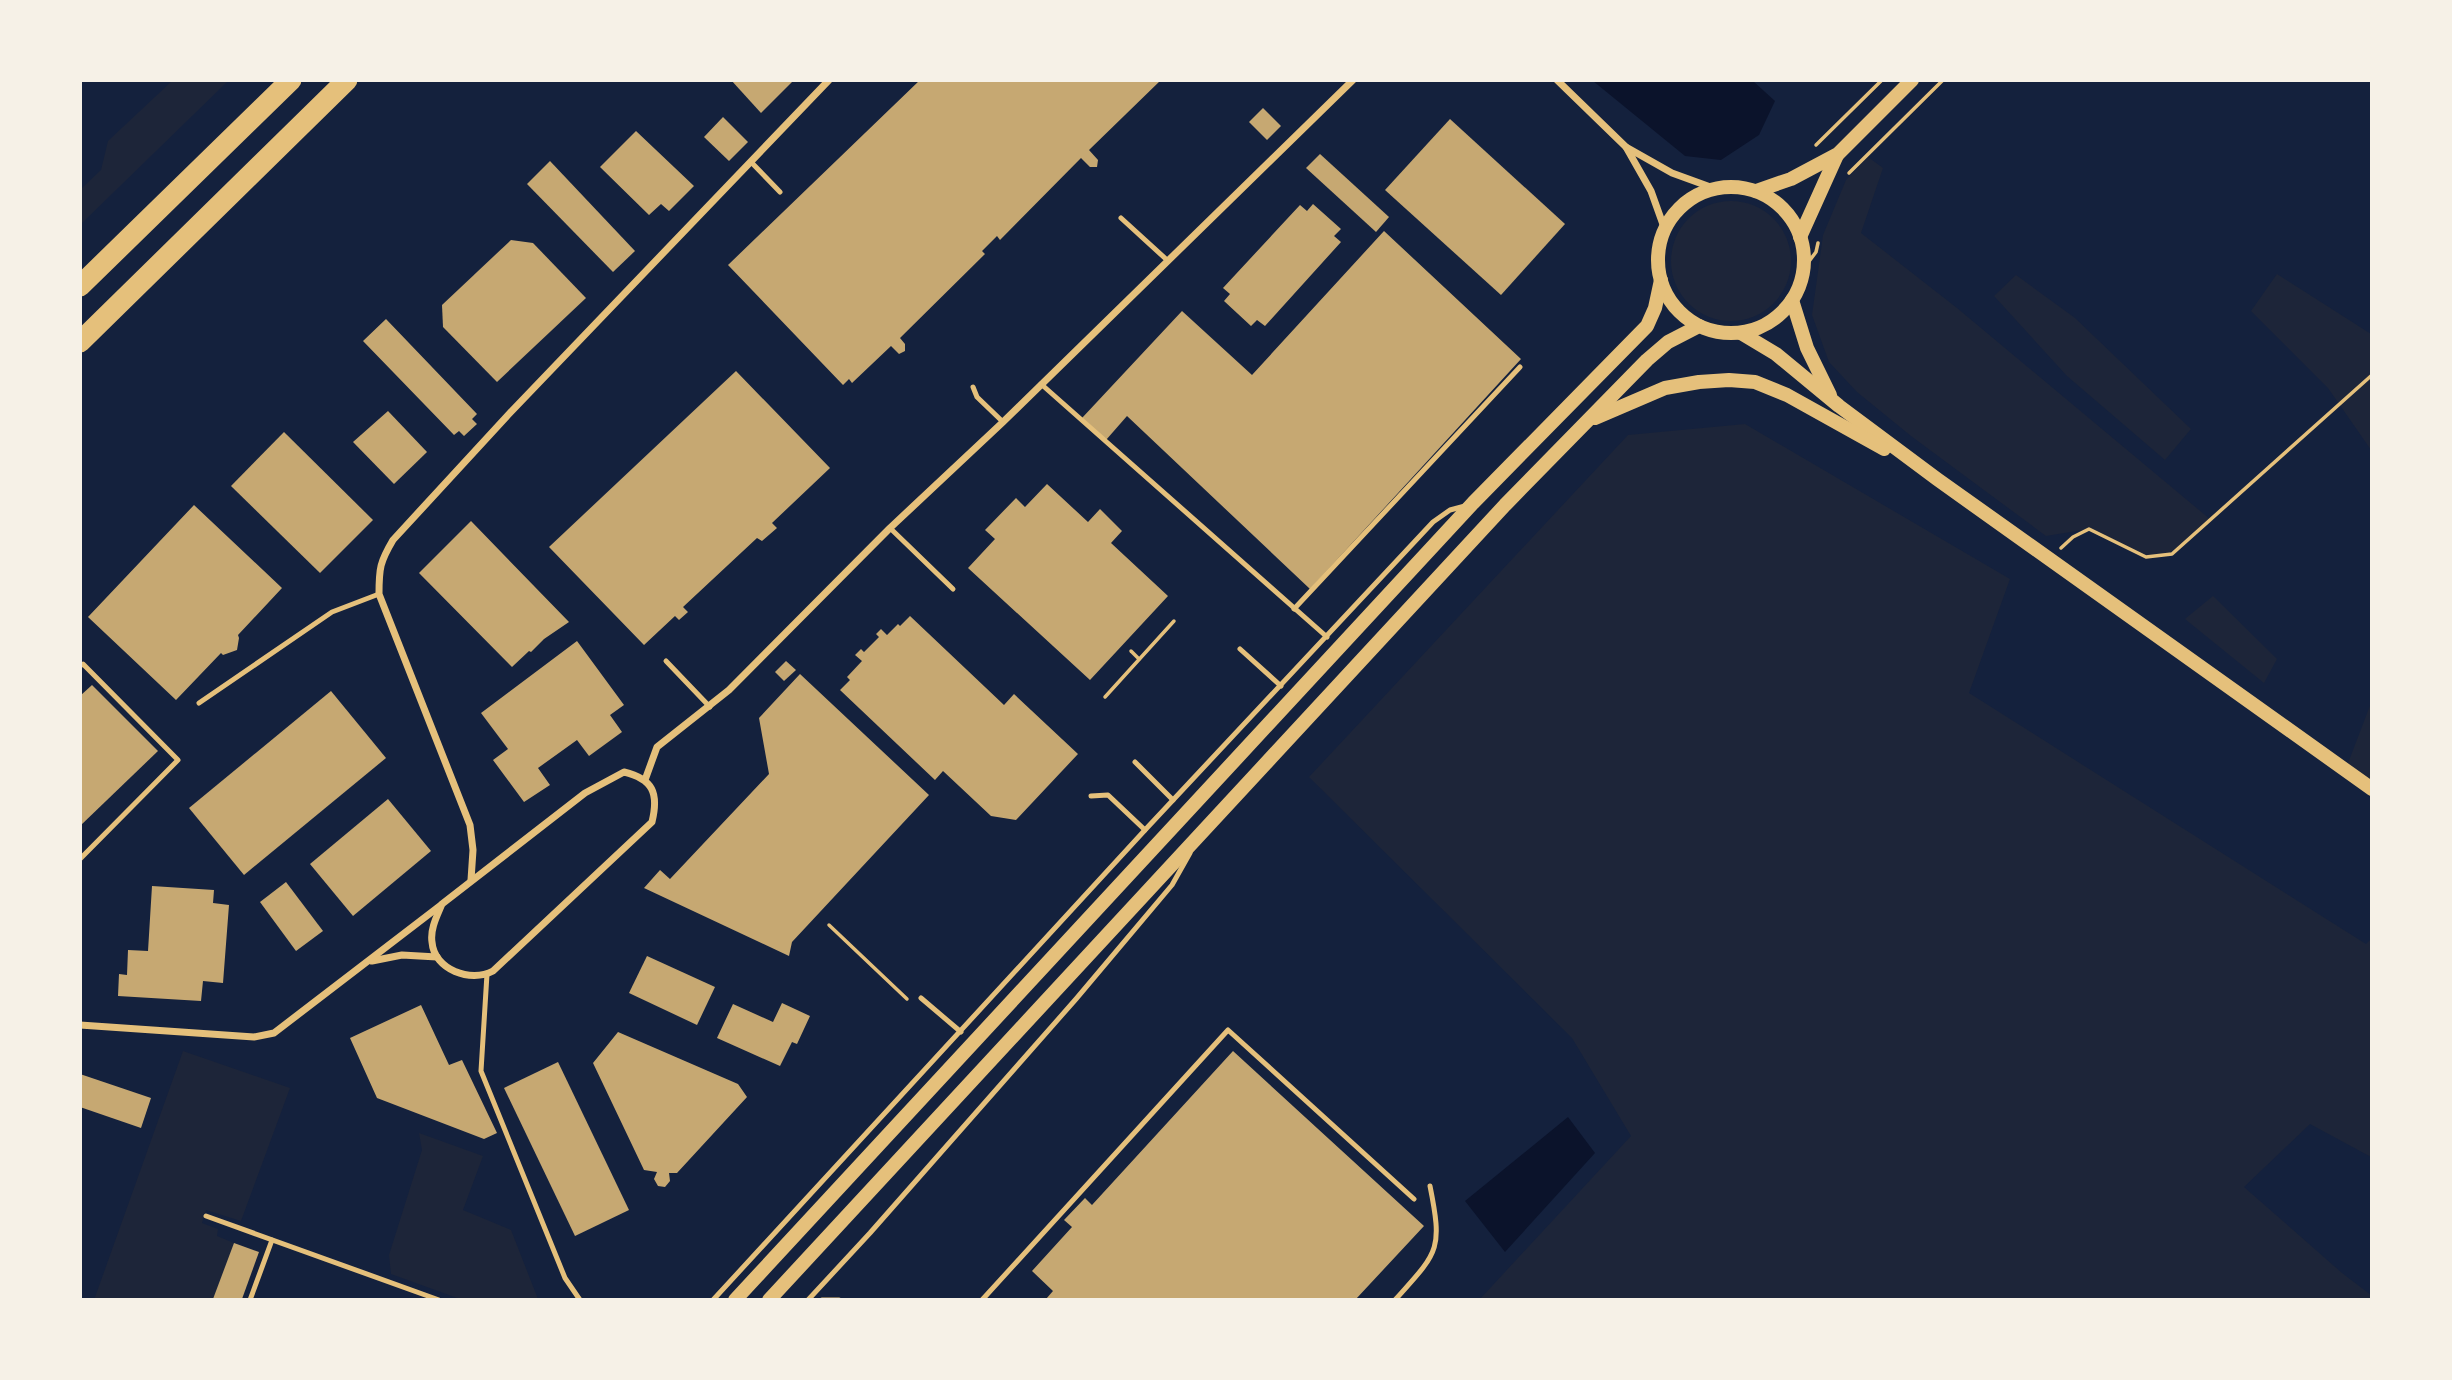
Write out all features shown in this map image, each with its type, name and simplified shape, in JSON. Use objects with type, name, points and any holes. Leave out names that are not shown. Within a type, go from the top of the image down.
[{"type":"highway","points":[[80,286],[291,80]]},
{"type":"highway","points":[[80,342],[347,80]]},
{"type":"main road","points":[[1756,191],[1791,179],[1838,153],[1912,80]]},
{"type":"main road","points":[[1800,237],[1838,153]]},
{"type":"main road","points":[[1729,187],[1756,191],[1768,197],[1788,214],[1800,237],[1804,268],[1792,300],[1783,312],[1756,329],[1726,333],[1699,326],[1671,302],[1661,280],[1658,259],[1665,230],[1672,218],[1691,199],[1729,187]]},
{"type":"main road","points":[[735,1300],[1473,503],[1647,326],[1655,308],[1661,280]]},
{"type":"main road","points":[[1792,300],[1807,348],[1832,399]]},
{"type":"main road","points":[[769,1300],[1504,505],[1668,342],[1699,326]]},
{"type":"main road","points":[[1741,332],[1776,354],[1937,479],[2371,789]]},
{"type":"main road","points":[[1587,421],[1665,388],[1699,382],[1755,382],[1787,394],[1937,479]]},
{"type":"street","points":[[471,880],[473,850],[470,825],[379,594],[379,569],[393,540],[517,406],[829,80]]},
{"type":"street","points":[[645,780],[657,747],[710,707],[890,528],[1003,422],[1353,80]]},
{"type":"street","points":[[1557,80],[1626,147],[1672,173],[1716,189]]},
{"type":"street","points":[[1626,147],[1651,191],[1665,230]]},
{"type":"street","points":[[80,1025],[254,1037],[274,1033],[585,793],[624,772],[637,775],[652,787],[655,798],[652,822],[494,971],[471,976],[460,974],[448,968],[437,957],[432,943],[432,930],[442,904]]},
{"type":"street","points":[[368,961],[402,955],[437,957]]},
{"type":"lane","points":[[751,162],[780,192]]},
{"type":"lane","points":[[1121,218],[1167,260]]},
{"type":"lane","points":[[1294,609],[1520,367]]},
{"type":"lane","points":[[1041,384],[1327,636]]},
{"type":"lane","points":[[973,387],[976,397],[1003,422]]},
{"type":"lane","points":[[713,1300],[1145,830],[1433,523],[1450,510],[1473,503]]},
{"type":"lane","points":[[890,528],[953,589]]},
{"type":"lane","points":[[199,703],[332,612],[379,594]]},
{"type":"lane","points":[[1240,649],[1281,686]]},
{"type":"lane","points":[[666,662],[710,707]]},
{"type":"lane","points":[[80,666],[83,664],[178,760],[80,859]]},
{"type":"lane","points":[[1135,762],[1173,800]]},
{"type":"lane","points":[[1091,796],[1108,795],[1145,830]]},
{"type":"lane","points":[[808,1300],[949,1144],[1155,906],[1172,885],[1202,832]]},
{"type":"lane","points":[[487,974],[481,1071],[565,1278],[580,1300]]},
{"type":"lane","points":[[921,998],[961,1032]]},
{"type":"lane","points":[[982,1300],[1228,1030],[1414,1199]]},
{"type":"lane","points":[[1395,1300],[1429,1262],[1436,1246],[1437,1223],[1430,1186]]},
{"type":"lane","points":[[206,1216],[439,1300]]},
{"type":"lane","points":[[250,1300],[272,1240]]},
{"type":"lane","points":[[822,1300],[839,1300]]},
{"type":"path","points":[[1810,152],[1882,80]]},
{"type":"path","points":[[1844,179],[1858,162],[1943,80]]},
{"type":"path","points":[[1804,268],[1816,252],[1818,242]]},
{"type":"path","points":[[2049,558],[2073,537],[2089,529],[2146,557],[2172,554],[2371,375]]},
{"type":"path","points":[[1105,697],[1174,621]]},
{"type":"path","points":[[1131,651],[1139,659]]},
{"type":"path","points":[[829,925],[914,1006]]},
{"type":"shaded area","points":[[172,81],[228,81],[81,224],[81,189],[101,170],[108,141]]},
{"type":"shaded area","points":[[1593,81],[1753,81],[1775,101],[1759,135],[1721,160],[1685,156]]},
{"type":"shaded area","points":[[1868,157],[1883,168],[1861,233],[1957,308],[2211,520],[2172,554],[2146,557],[2089,529],[2046,536],[1911,436],[1857,392],[1829,362],[1812,315],[1823,235],[1846,180]]},
{"type":"shaded area","points":[[1731,201],[1754,206],[1773,219],[1786,238],[1791,261],[1786,284],[1773,303],[1754,316],[1731,321],[1708,316],[1689,303],[1676,284],[1671,261],[1676,238],[1689,219],[1708,206]]},
{"type":"shaded area","points":[[2277,274],[2371,334],[2371,450],[2328,388],[2251,311]]},
{"type":"shaded area","points":[[2016,275],[2075,318],[2191,429],[2165,460],[2067,376],[1994,296]]},
{"type":"shaded area","points":[[1745,424],[2010,579],[1969,693],[2366,944],[2371,939],[2371,1157],[2310,1124],[2244,1187],[2371,1295],[2371,1299],[1480,1299],[1631,1136],[1572,1038],[1309,777],[1628,435]]},
{"type":"shaded area","points":[[2213,596],[2277,659],[2264,683],[2185,619]]},
{"type":"shaded area","points":[[2371,703],[2371,790],[2345,771]]},
{"type":"shaded area","points":[[183,1051],[290,1088],[241,1221],[206,1210],[202,1223],[218,1229],[217,1236],[234,1243],[213,1299],[94,1300]]},
{"type":"shaded area","points":[[1568,1117],[1595,1153],[1505,1252],[1465,1201]]},
{"type":"shaded area","points":[[419,1133],[483,1156],[463,1210],[511,1230],[538,1299],[460,1299],[391,1274],[389,1255],[422,1150]]},
{"type":"building","points":[[731,80],[794,80],[761,113]]},
{"type":"building","points":[[920,80],[1161,80],[1089,150],[1098,160],[1097,167],[1090,167],[1081,158],[1000,240],[997,236],[982,251],[985,254],[900,338],[905,344],[905,351],[899,354],[891,346],[852,383],[849,379],[843,385],[728,265]]},
{"type":"building","points":[[1263,108],[1281,126],[1267,140],[1249,122]]},
{"type":"building","points":[[723,117],[748,142],[729,161],[704,137]]},
{"type":"building","points":[[1450,119],[1565,224],[1501,295],[1385,190]]},
{"type":"building","points":[[636,131],[694,186],[669,211],[661,204],[649,215],[600,167]]},
{"type":"building","points":[[1320,154],[1389,217],[1376,232],[1306,168]]},
{"type":"building","points":[[550,161],[635,251],[613,272],[527,184]]},
{"type":"building","points":[[1313,204],[1341,229],[1334,236],[1341,242],[1265,326],[1257,320],[1251,326],[1224,301],[1230,294],[1223,288],[1300,205],[1307,211]]},
{"type":"building","points":[[1384,231],[1521,359],[1310,589],[1127,416],[1106,440],[1082,418],[1182,311],[1252,375]]},
{"type":"building","points":[[511,240],[533,243],[586,298],[497,382],[443,327],[442,305]]},
{"type":"building","points":[[386,319],[477,414],[472,419],[477,424],[464,436],[459,431],[454,435],[363,341]]},
{"type":"building","points":[[736,371],[830,468],[772,523],[777,528],[762,541],[757,538],[683,607],[688,612],[679,620],[675,616],[644,645],[549,547]]},
{"type":"building","points":[[388,411],[427,452],[394,484],[353,442]]},
{"type":"building","points":[[284,432],[373,520],[320,573],[231,486]]},
{"type":"building","points":[[1047,484],[1088,522],[1100,509],[1122,531],[1111,543],[1168,596],[1090,680],[968,568],[995,539],[985,530],[1016,498],[1025,507]]},
{"type":"building","points":[[194,505],[282,588],[238,635],[237,650],[223,655],[221,653],[176,700],[88,617]]},
{"type":"building","points":[[471,521],[569,622],[544,639],[512,667],[419,573]]},
{"type":"building","points":[[910,616],[1004,705],[1014,694],[1078,754],[1016,820],[991,816],[943,771],[935,780],[840,690],[850,680],[847,677],[862,661],[855,655],[861,649],[864,652],[879,637],[876,634],[881,629],[887,635]]},
{"type":"building","points":[[577,641],[624,705],[610,715],[622,732],[589,756],[577,740],[538,768],[550,785],[524,802],[493,760],[508,749],[481,713]]},
{"type":"building","points":[[786,661],[796,670],[784,681],[775,672]]},
{"type":"building","points":[[800,674],[929,795],[792,942],[789,956],[644,888],[660,870],[670,879],[769,774],[759,718]]},
{"type":"building","points":[[92,685],[158,751],[80,826],[80,696]]},
{"type":"building","points":[[331,691],[386,758],[244,875],[189,808]]},
{"type":"building","points":[[388,799],[431,851],[353,916],[310,864]]},
{"type":"building","points":[[286,882],[323,931],[296,951],[260,902]]},
{"type":"building","points":[[152,886],[214,890],[213,903],[229,905],[223,983],[203,981],[201,1001],[118,996],[119,974],[127,975],[128,950],[148,951]]},
{"type":"building","points":[[647,956],[715,987],[697,1025],[629,993]]},
{"type":"building","points":[[782,1003],[810,1016],[797,1044],[792,1042],[780,1066],[717,1038],[733,1004],[773,1022]]},
{"type":"building","points":[[421,1005],[449,1065],[462,1060],[497,1133],[484,1139],[377,1098],[350,1038]]},
{"type":"building","points":[[618,1032],[738,1084],[747,1097],[677,1173],[669,1173],[670,1181],[665,1187],[658,1186],[654,1179],[657,1172],[644,1170],[593,1063]]},
{"type":"building","points":[[1233,1051],[1424,1226],[1356,1299],[1046,1299],[1053,1291],[1032,1271],[1072,1227],[1064,1220],[1085,1198],[1092,1205]]},
{"type":"building","points":[[558,1062],[629,1210],[575,1236],[504,1088]]},
{"type":"building","points":[[80,1074],[151,1098],[141,1128],[80,1107]]},
{"type":"building","points":[[234,1243],[259,1252],[242,1299],[213,1299]]}]
